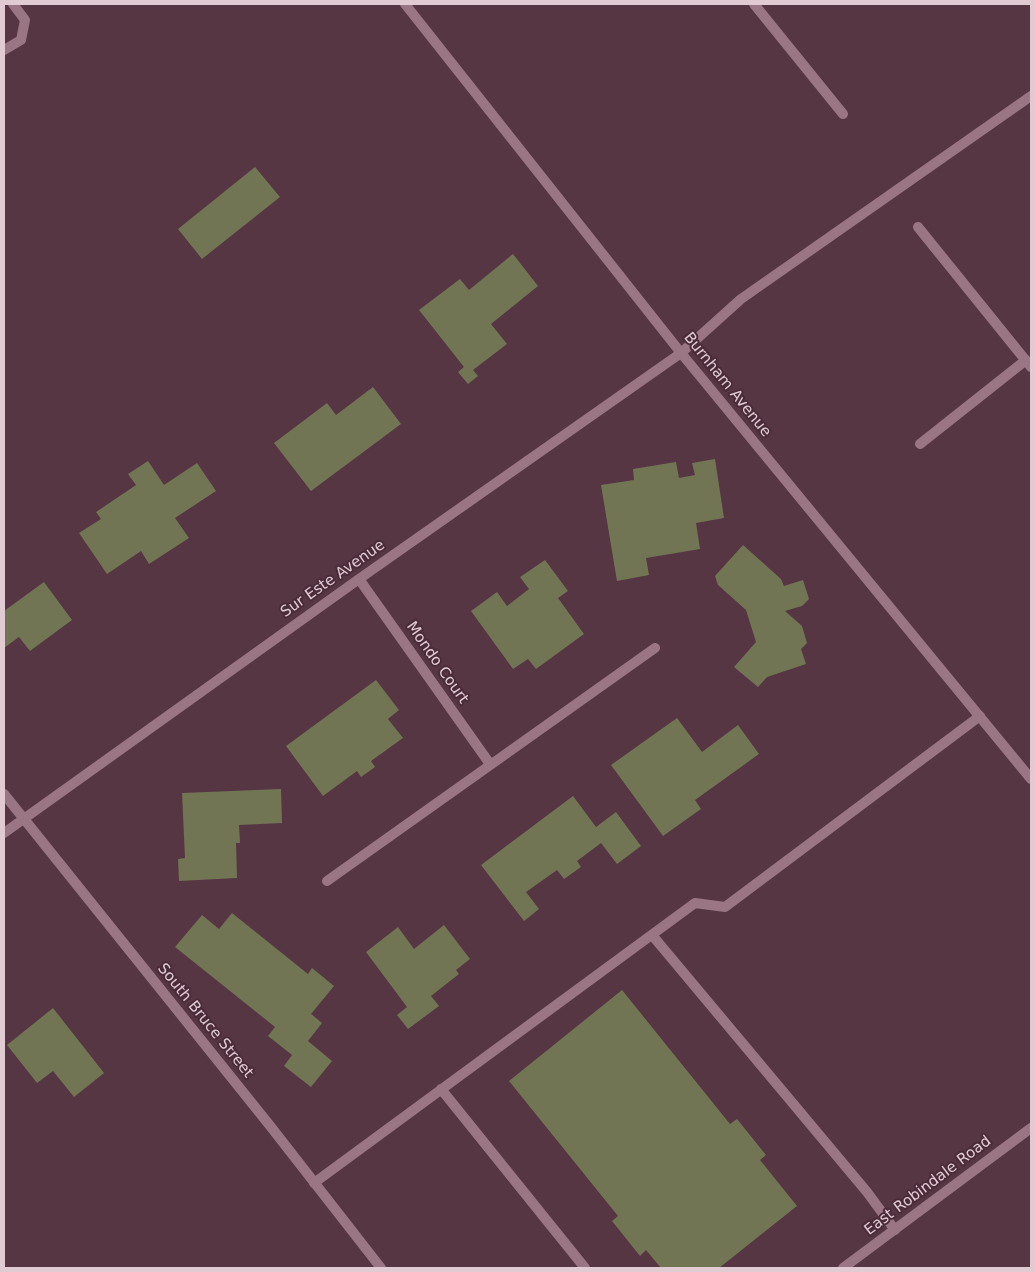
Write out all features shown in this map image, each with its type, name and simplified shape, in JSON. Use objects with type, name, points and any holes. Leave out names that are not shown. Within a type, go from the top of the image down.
[{"type":"street","points":[[4,50],[21,40],[25,20],[13,4]]},
{"type":"street","name":"Burnham Avenue","points":[[406,4],[681,353],[1031,779]]},
{"type":"street","points":[[754,4],[843,114]]},
{"type":"street","name":"Sur Este Avenue","points":[[4,833],[359,579],[681,353],[741,299],[1031,96]]},
{"type":"street","points":[[918,228],[1028,363],[920,444]]},
{"type":"street","name":"Mondo Court","points":[[359,579],[490,764]]},
{"type":"street","points":[[327,881],[655,648]]},
{"type":"street","points":[[314,1184],[695,903],[725,907],[980,716]]},
{"type":"street","name":"South Bruce Street","points":[[4,794],[271,1127],[380,1268]]},
{"type":"street","points":[[652,935],[867,1192],[895,1230]]},
{"type":"street","points":[[441,1089],[585,1268]]},
{"type":"street","name":"East Robindale Road","points":[[844,1268],[1031,1128]]},
{"type":"building","points":[[255,167],[280,197],[202,259],[178,229]]},
{"type":"building","points":[[513,254],[538,286],[491,324],[507,344],[473,370],[478,376],[468,384],[458,372],[464,367],[419,310],[460,279],[469,290]]},
{"type":"building","points":[[373,387],[401,424],[311,491],[274,443],[327,403],[336,415]]},
{"type":"building","points":[[715,459],[724,518],[696,523],[700,549],[646,558],[649,575],[617,581],[601,485],[634,480],[633,469],[676,462],[679,478],[695,475],[692,463]]},
{"type":"building","points":[[148,461],[164,485],[197,463],[216,491],[175,518],[189,538],[149,564],[141,551],[107,574],[79,533],[101,519],[96,512],[136,485],[128,474]]},
{"type":"building","points":[[743,545],[781,579],[784,586],[803,580],[809,599],[802,606],[785,611],[802,626],[807,643],[801,649],[806,664],[767,677],[758,687],[734,667],[756,642],[746,610],[718,585],[715,576]]},
{"type":"building","points":[[545,560],[568,591],[558,598],[584,634],[536,669],[528,659],[513,669],[471,611],[497,592],[507,606],[529,589],[520,577]]},
{"type":"building","points":[[44,582],[72,620],[30,651],[19,637],[4,648],[4,611]]},
{"type":"building","points":[[376,680],[399,710],[388,719],[403,738],[371,761],[375,767],[361,777],[357,771],[323,796],[286,746]]},
{"type":"building","points":[[677,718],[702,752],[738,725],[759,754],[695,800],[701,809],[663,836],[611,765]]},
{"type":"building","points":[[281,789],[282,823],[239,825],[240,843],[236,843],[237,878],[179,881],[178,859],[185,858],[182,793]]},
{"type":"building","points":[[573,796],[596,827],[616,812],[641,846],[617,864],[601,843],[577,861],[581,867],[564,879],[557,870],[526,892],[539,909],[524,921],[481,865]]},
{"type":"building","points":[[232,913],[308,974],[312,968],[334,986],[311,1014],[322,1023],[308,1041],[332,1061],[311,1087],[284,1066],[292,1055],[268,1036],[275,1027],[175,947],[202,915],[219,929]]},
{"type":"building","points":[[444,925],[470,959],[456,970],[459,974],[431,996],[439,1006],[408,1029],[397,1015],[407,1007],[366,952],[398,927],[414,949]]},
{"type":"building","points":[[622,990],[730,1124],[737,1119],[766,1155],[760,1160],[797,1206],[719,1268],[661,1268],[646,1250],[640,1256],[612,1221],[618,1216],[509,1081]]},
{"type":"building","points":[[53,1008],[104,1073],[74,1097],[53,1071],[37,1083],[7,1045]]}]
